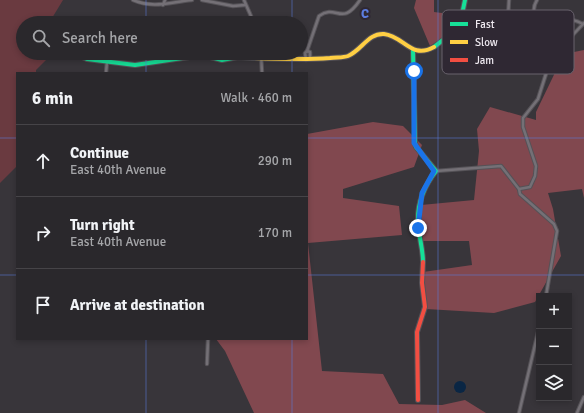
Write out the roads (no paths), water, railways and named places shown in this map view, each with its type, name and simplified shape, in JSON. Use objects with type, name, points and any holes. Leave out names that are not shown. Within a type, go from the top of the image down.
[{"type":"street","points":[[133,0],[146,5],[163,5],[192,0]]},
{"type":"street","points":[[163,5],[165,0]]},
{"type":"street","points":[[202,0],[233,6],[245,5]]},
{"type":"street","points":[[244,0],[250,16]]},
{"type":"street","points":[[308,48],[320,16],[329,12],[348,14],[360,0]]},
{"type":"street","points":[[464,10],[466,0]]},
{"type":"street","points":[[508,10],[509,0]]},
{"type":"street","points":[[533,10],[537,0]]},
{"type":"street","points":[[574,20],[584,24],[574,34]]},
{"type":"street","points":[[308,52],[310,53],[308,60],[348,56],[357,50],[369,38],[378,34],[392,36],[413,50],[429,50],[442,41]]},
{"type":"street","points":[[413,50],[414,143],[434,171]]},
{"type":"street","points":[[99,60],[138,65],[170,60]]},
{"type":"street","points":[[261,60],[262,72]]},
{"type":"street","points":[[106,72],[107,61]]},
{"type":"street","points":[[520,189],[530,187],[536,171],[535,159],[523,128],[523,118],[538,99],[545,74]]},
{"type":"street","points":[[434,171],[501,166],[520,189],[520,194],[553,223],[557,229],[546,293]]},
{"type":"street","points":[[418,400],[417,332],[425,307],[422,283],[423,249],[418,223],[422,193],[434,171]]},
{"type":"street","points":[[519,413],[539,329]]},
{"type":"street","points":[[207,364],[208,340]]},
{"type":"street","points":[[577,413],[584,396]]},
{"type":"water","points":[[458,381],[462,381],[466,387],[462,393],[458,393],[454,389],[454,385]]}]
